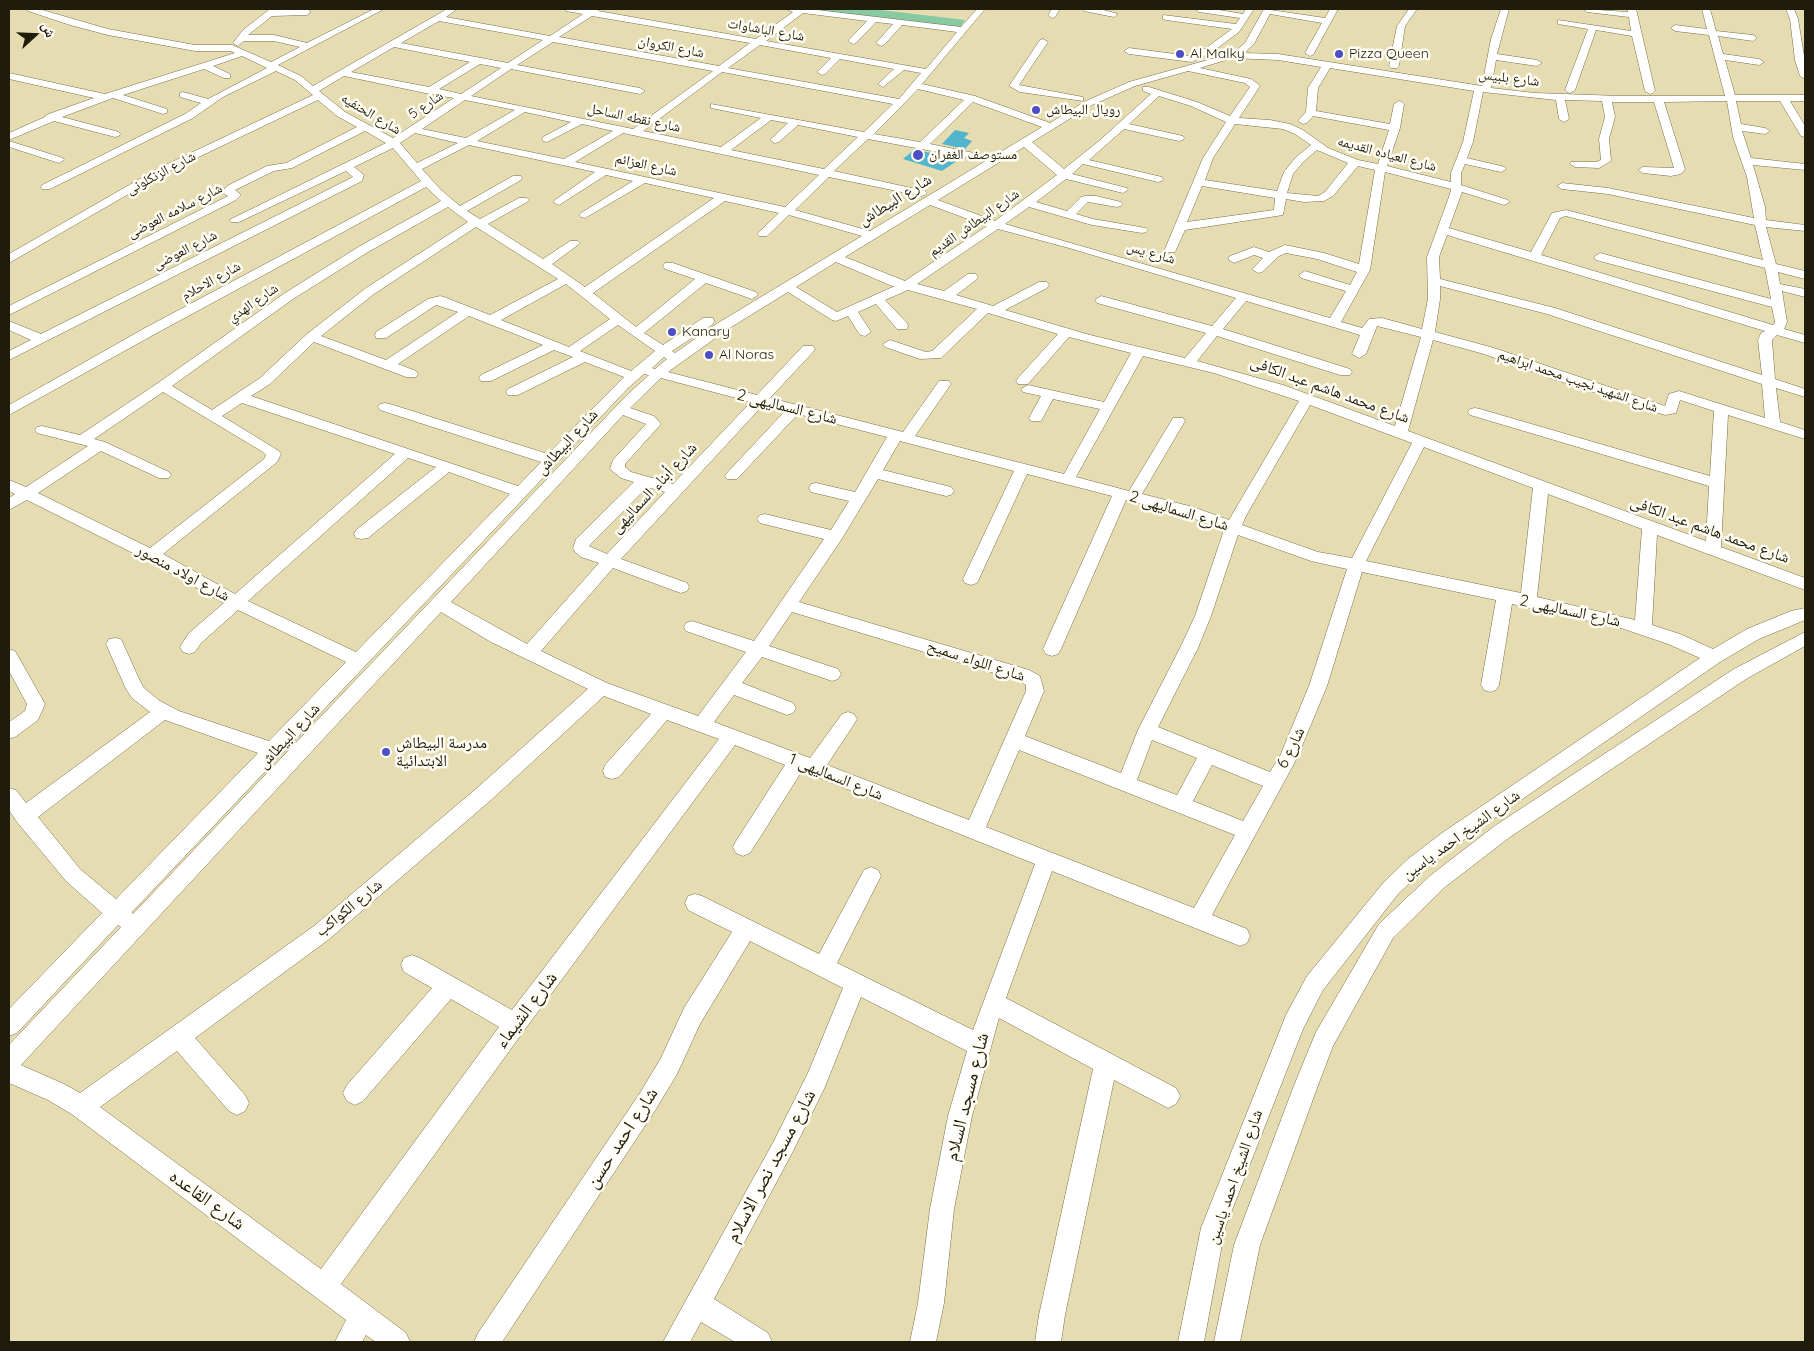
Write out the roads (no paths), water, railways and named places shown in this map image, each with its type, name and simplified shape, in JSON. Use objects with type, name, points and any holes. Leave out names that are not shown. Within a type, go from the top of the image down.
[{"type":"street","name":"شارع الحنفيه","points":[[31,9],[73,23],[121,34],[195,48],[228,47],[298,78],[341,114],[394,143],[448,202],[459,211],[567,279],[636,333],[669,354]]},
{"type":"street","points":[[46,187],[189,116],[208,102],[308,46],[380,9]]},
{"type":"street","name":"شارع الزنكلونى","points":[[9,259],[162,171],[316,93],[342,73],[453,9]]},
{"type":"street","name":"شارع الباشاوات","points":[[569,9],[594,11],[929,72]]},
{"type":"street","points":[[790,9],[962,30]]},
{"type":"street","points":[[635,132],[802,9]]},
{"type":"street","points":[[763,234],[917,86],[962,30],[966,19],[981,9]]},
{"type":"street","points":[[1087,9],[1114,14]]},
{"type":"street","points":[[1199,9],[1244,17]]},
{"type":"street","points":[[1310,53],[1334,9]]},
{"type":"street","points":[[1394,66],[1401,26],[1413,9]]},
{"type":"street","points":[[1400,434],[1428,334],[1434,299],[1433,257],[1457,188],[1456,173],[1468,142],[1505,9]]},
{"type":"street","points":[[1587,9],[1632,12],[1636,34],[1654,95],[1680,169],[1674,172],[1643,170]]},
{"type":"street","points":[[1706,9],[1730,94],[1736,127],[1748,161],[1757,199],[1762,240],[1771,267],[1782,322],[1766,336],[1765,340],[1773,425]]},
{"type":"street","points":[[228,47],[242,38],[273,10],[307,12]]},
{"type":"street","points":[[1268,10],[1327,20]]},
{"type":"street","name":"شارع البيطاش","points":[[9,1061],[657,373],[669,354],[752,295],[865,233],[924,197],[1024,141],[1044,124],[1080,99],[1189,64],[1234,55],[1257,43],[1268,10]]},
{"type":"street","name":"شارع 5","points":[[235,220],[394,143],[594,11]]},
{"type":"street","points":[[1791,11],[1805,16]]},
{"type":"street","points":[[1791,11],[1800,60],[1805,76]]},
{"type":"street","points":[[1166,17],[1244,17]]},
{"type":"street","name":"شارع البيطاش","points":[[1189,64],[1219,44],[1244,17]]},
{"type":"street","name":"شارع الكروان","points":[[437,18],[901,102]]},
{"type":"street","points":[[853,41],[874,19]]},
{"type":"street","points":[[880,44],[900,22]]},
{"type":"street","points":[[1561,22],[1636,34]]},
{"type":"street","points":[[1795,25],[1805,27]]},
{"type":"street","points":[[1570,90],[1593,27]]},
{"type":"street","points":[[1675,28],[1752,38]]},
{"type":"street","points":[[581,44],[591,37]]},
{"type":"street","points":[[242,38],[274,38],[308,46]]},
{"type":"street","points":[[1043,42],[1014,86],[1018,89],[1080,99]]},
{"type":"street","points":[[1219,44],[1257,43]]},
{"type":"street","points":[[392,44],[640,91]]},
{"type":"street","name":"شارع بلبيس","points":[[1219,44],[1220,52],[1234,55],[1272,56],[1560,98],[1608,99],[1654,95]]},
{"type":"street","name":"شارع بلبيس","points":[[1276,47],[1394,66],[1484,87],[1654,95],[1730,94],[1805,89]]},
{"type":"street","points":[[1129,51],[1189,64],[1218,80],[1248,81],[1256,86],[1208,158],[1170,249]]},
{"type":"street","points":[[9,137],[14,130],[50,117],[243,53]]},
{"type":"street","points":[[822,72],[838,56]]},
{"type":"street","points":[[1491,56],[1536,63]]},
{"type":"street","points":[[1720,56],[1759,62]]},
{"type":"street","points":[[430,91],[478,61]]},
{"type":"street","points":[[1293,129],[1311,113],[1313,88],[1326,64]]},
{"type":"street","points":[[203,65],[227,76]]},
{"type":"street","points":[[883,84],[902,68]]},
{"type":"street","name":"شارع نقطه الساحل","points":[[342,73],[828,172],[924,197]]},
{"type":"street","points":[[9,76],[109,96],[163,112]]},
{"type":"street","name":"شارع البيطاش","points":[[924,197],[980,157],[1128,83]]},
{"type":"street","name":"شارع العياده القديمه","points":[[1128,83],[1198,105],[1232,121],[1270,123],[1293,129],[1316,146],[1355,162],[1504,202]]},
{"type":"street","points":[[917,86],[972,98],[1044,124]]},
{"type":"street","name":"شارع البيطاش القديم","points":[[787,286],[833,316],[840,316],[906,286],[932,270],[1064,175],[1158,93]]},
{"type":"street","points":[[183,94],[208,102]]},
{"type":"street","name":"شارع بلبيس","points":[[1730,94],[1805,98]]},
{"type":"street","points":[[922,146],[972,98]]},
{"type":"street","points":[[1560,98],[1564,119]]},
{"type":"street","points":[[1783,98],[1800,118],[1805,134]]},
{"type":"street","points":[[1576,164],[1599,165],[1606,161],[1604,139],[1610,121],[1608,99]]},
{"type":"street","points":[[1336,318],[1364,270],[1381,169],[1395,128],[1399,104]]},
{"type":"street","points":[[714,106],[980,157]]},
{"type":"street","points":[[416,167],[467,142],[524,109]]},
{"type":"street","points":[[1311,113],[1395,128]]},
{"type":"street","points":[[50,117],[115,134]]},
{"type":"street","points":[[724,150],[769,117]]},
{"type":"street","points":[[547,139],[581,121]]},
{"type":"street","points":[[775,140],[796,122]]},
{"type":"street","points":[[1122,126],[1179,138]]},
{"type":"street","name":"شارع سلامه العوضى","points":[[9,311],[232,198],[235,195],[228,190],[269,168],[288,166],[365,127]]},
{"type":"street","points":[[1736,127],[1765,132]]},
{"type":"street","name":"شارع العزائم","points":[[414,130],[787,211],[865,233]]},
{"type":"street","points":[[565,163],[623,130]]},
{"type":"street","points":[[1024,141],[1064,175],[1123,190]]},
{"type":"street","points":[[9,144],[58,160]]},
{"type":"street","points":[[1180,227],[1277,214],[1280,210],[1281,195],[1291,169],[1316,146]]},
{"type":"street","points":[[259,160],[298,176]]},
{"type":"street","points":[[1461,160],[1501,169]]},
{"type":"street","points":[[1082,161],[1158,179]]},
{"type":"street","points":[[1748,161],[1805,167]]},
{"type":"street","points":[[1198,182],[1312,200],[1326,197],[1355,162]]},
{"type":"street","name":"شارع العوضى","points":[[9,356],[358,179],[360,175],[347,167]]},
{"type":"street","points":[[559,202],[604,171]]},
{"type":"street","points":[[459,211],[517,178]]},
{"type":"street","points":[[585,215],[642,180]]},
{"type":"street","name":"شارع الاحلام","points":[[9,410],[158,326],[429,181]]},
{"type":"street","points":[[1562,186],[1608,187],[1760,223],[1805,228]]},
{"type":"street","points":[[235,195],[250,198],[288,215]]},
{"type":"street","points":[[585,293],[723,197]]},
{"type":"street","name":"شارع يس","points":[[924,197],[996,225],[1244,296],[1336,318],[1369,328]]},
{"type":"street","points":[[1069,216],[1085,199],[1096,199],[1117,204]]},
{"type":"street","points":[[212,416],[242,398],[265,381],[312,337],[398,271],[478,223],[522,200]]},
{"type":"street","name":"شارع الهدي","points":[[83,440],[297,291],[364,249],[448,202]]},
{"type":"street","points":[[1027,203],[1069,216],[1142,230]]},
{"type":"street","points":[[1534,257],[1556,216],[1566,213],[1805,275]]},
{"type":"street","points":[[1442,230],[1805,339]]},
{"type":"street","name":"شارع البيطاش","points":[[9,1025],[637,372],[669,354],[699,341],[835,257],[865,233]]},
{"type":"street","points":[[544,264],[574,243]]},
{"type":"street","points":[[1258,269],[1279,250],[1291,250],[1320,256],[1364,270]]},
{"type":"street","points":[[1234,259],[1254,251],[1271,257]]},
{"type":"street","name":"شارع محمد هاشم عبد الكافى","points":[[835,257],[887,280],[906,286],[1066,332],[1248,379],[1308,399],[1713,551],[1784,574],[1805,584]]},
{"type":"street","points":[[1600,257],[1779,305]]},
{"type":"street","points":[[668,266],[752,295]]},
{"type":"street","points":[[1306,275],[1354,290]]},
{"type":"street","points":[[946,296],[972,277]]},
{"type":"street","points":[[636,333],[704,278]]},
{"type":"street","points":[[491,320],[567,279]]},
{"type":"street","points":[[1433,281],[1542,309],[1805,393]]},
{"type":"street","points":[[890,344],[925,356],[936,355],[989,310],[1043,285]]},
{"type":"street","points":[[1775,286],[1805,293]]},
{"type":"street","points":[[1188,363],[1244,296]]},
{"type":"street","points":[[878,299],[902,326]]},
{"type":"street","name":"شارع السماليهى 2","points":[[381,335],[409,316],[438,300],[570,352],[637,372],[657,373],[1188,511],[1298,551],[1643,628],[1674,639],[1714,657]]},
{"type":"street","points":[[1101,300],[1215,331],[1345,372]]},
{"type":"street","points":[[388,366],[468,311]]},
{"type":"street","points":[[851,311],[865,332]]},
{"type":"street","points":[[409,316],[441,329]]},
{"type":"street","points":[[570,352],[618,319]]},
{"type":"street","name":"شارع الشهيد نجيب محمد ابراهيم","points":[[1369,328],[1382,322],[1428,334],[1507,357],[1665,411],[1670,410],[1674,397],[1679,395],[1805,435]]},
{"type":"street","points":[[9,325],[41,339]]},
{"type":"street","points":[[1359,354],[1369,328]]},
{"type":"street","points":[[1066,332],[1025,385],[1049,394],[1108,407]]},
{"type":"street","points":[[312,337],[411,374]]},
{"type":"street","points":[[486,378],[554,345]]},
{"type":"street","name":"شارع أبناء السماليهى","points":[[529,653],[675,490],[808,349]]},
{"type":"street","points":[[1068,479],[1139,351]]},
{"type":"street","points":[[513,392],[584,357]]},
{"type":"street","points":[[702,724],[789,604],[874,474],[944,384]]},
{"type":"street","points":[[151,555],[270,462],[274,454],[163,386]]},
{"type":"street","points":[[1036,418],[1049,394]]},
{"type":"street","points":[[242,398],[447,466],[515,498],[527,509]]},
{"type":"street","points":[[1126,784],[1147,730],[1204,616],[1233,527],[1246,501],[1308,399]]},
{"type":"street","points":[[385,407],[551,460]]},
{"type":"street","points":[[732,476],[794,409]]},
{"type":"street","points":[[1713,551],[1721,409]]},
{"type":"street","points":[[621,410],[654,422],[653,427],[617,466],[617,469],[622,474],[675,490]]},
{"type":"street","points":[[1475,412],[1717,482]]},
{"type":"street","points":[[1052,649],[1127,495],[1178,421]]},
{"type":"street","points":[[42,430],[100,445],[164,475]]},
{"type":"street","name":"شارع 6","points":[[1199,919],[1291,749],[1318,686],[1356,565],[1420,441]]},
{"type":"street","points":[[9,505],[100,445]]},
{"type":"street","points":[[189,647],[192,641],[406,452]]},
{"type":"street","points":[[362,534],[447,466]]},
{"type":"street","points":[[971,579],[1023,467]]},
{"type":"street","points":[[874,474],[946,491]]},
{"type":"street","points":[[644,481],[582,543],[581,548],[584,552],[609,562],[681,587]]},
{"type":"street","name":"شارع اولاد منصور","points":[[9,485],[151,555],[236,602],[358,660]]},
{"type":"street","points":[[1528,602],[1541,486]]},
{"type":"street","points":[[816,488],[859,498]]},
{"type":"street","points":[[765,519],[835,536]]},
{"type":"street","points":[[1643,628],[1650,527]]},
{"type":"street","points":[[1490,685],[1505,597]]},
{"type":"street","name":"شارع السماليهى 1","points":[[440,603],[529,653],[601,688],[663,712],[702,724],[1240,936]]},
{"type":"street","name":"شارع اللواء سميح","points":[[789,604],[1031,678],[1036,684],[1035,691],[974,832]]},
{"type":"street","name":"شارع الشيخ احمد ياسين","points":[[1190,1342],[1213,1228],[1294,1022],[1315,983],[1391,888],[1415,865],[1714,657],[1753,634],[1797,615],[1805,614]]},
{"type":"street","points":[[692,627],[832,674]]},
{"type":"street","name":"شارع الشيخ احمد ياسين","points":[[1226,1342],[1247,1245],[1305,1088],[1324,1040],[1386,931],[1438,881],[1503,831],[1740,674],[1805,638]]},
{"type":"street","points":[[115,644],[138,693],[163,712],[272,750]]},
{"type":"street","points":[[9,656],[36,704],[32,715],[9,732]]},
{"type":"street","points":[[731,686],[787,708]]},
{"type":"street","name":"شارع الكواكب","points":[[81,1107],[313,938],[352,907],[476,800],[601,688]]},
{"type":"street","points":[[24,816],[163,712]]},
{"type":"street","points":[[612,771],[663,712]]},
{"type":"street","points":[[743,847],[806,765],[848,719]]},
{"type":"street","points":[[1147,730],[1274,782]]},
{"type":"street","name":"شارع الشيماء","points":[[324,1286],[515,1024],[732,736]]},
{"type":"street","points":[[1014,740],[1247,831]]},
{"type":"street","points":[[1181,806],[1208,755]]},
{"type":"street","points":[[9,796],[73,875],[135,926]]},
{"type":"street","name":"شارع مسجد السلام","points":[[923,1342],[931,1304],[950,1159],[979,1045],[1046,860]]},
{"type":"street","points":[[824,968],[871,876]]},
{"type":"street","points":[[696,903],[979,1045]]},
{"type":"street","name":"شارع احمد حسن","points":[[487,1342],[648,1101],[668,1066],[692,1016],[746,928]]},
{"type":"street","points":[[412,965],[515,1024]]},
{"type":"street","name":"شارع مسجد نصر الاسلام","points":[[676,1342],[783,1148],[816,1080],[856,984]]},
{"type":"street","points":[[355,1093],[448,986]]},
{"type":"street","points":[[993,1003],[1168,1096]]},
{"type":"street","points":[[179,1036],[236,1103]]},
{"type":"street","points":[[1048,1342],[1054,1305],[1106,1063]]},
{"type":"street","name":"شارع القاعده","points":[[9,1071],[56,1092],[81,1107],[397,1342]]},
{"type":"street","points":[[697,1304],[759,1342]]},
{"type":"street","points":[[348,1342],[362,1316]]},
{"type":"place","name":"Al Malky","points":[[1180,54]]},
{"type":"place","name":"Pizza Queen","points":[[1339,54]]},
{"type":"place","name":"رويال البيطاش","points":[[1036,110]]},
{"type":"place","name":"مستوصف الغفران","points":[[918,155]]},
{"type":"place","name":"Kanary","points":[[672,332]]},
{"type":"place","name":"Al Noras","points":[[709,355]]},
{"type":"place","name":"مدرسة البيطاش الابتدائية","points":[[386,752]]}]
